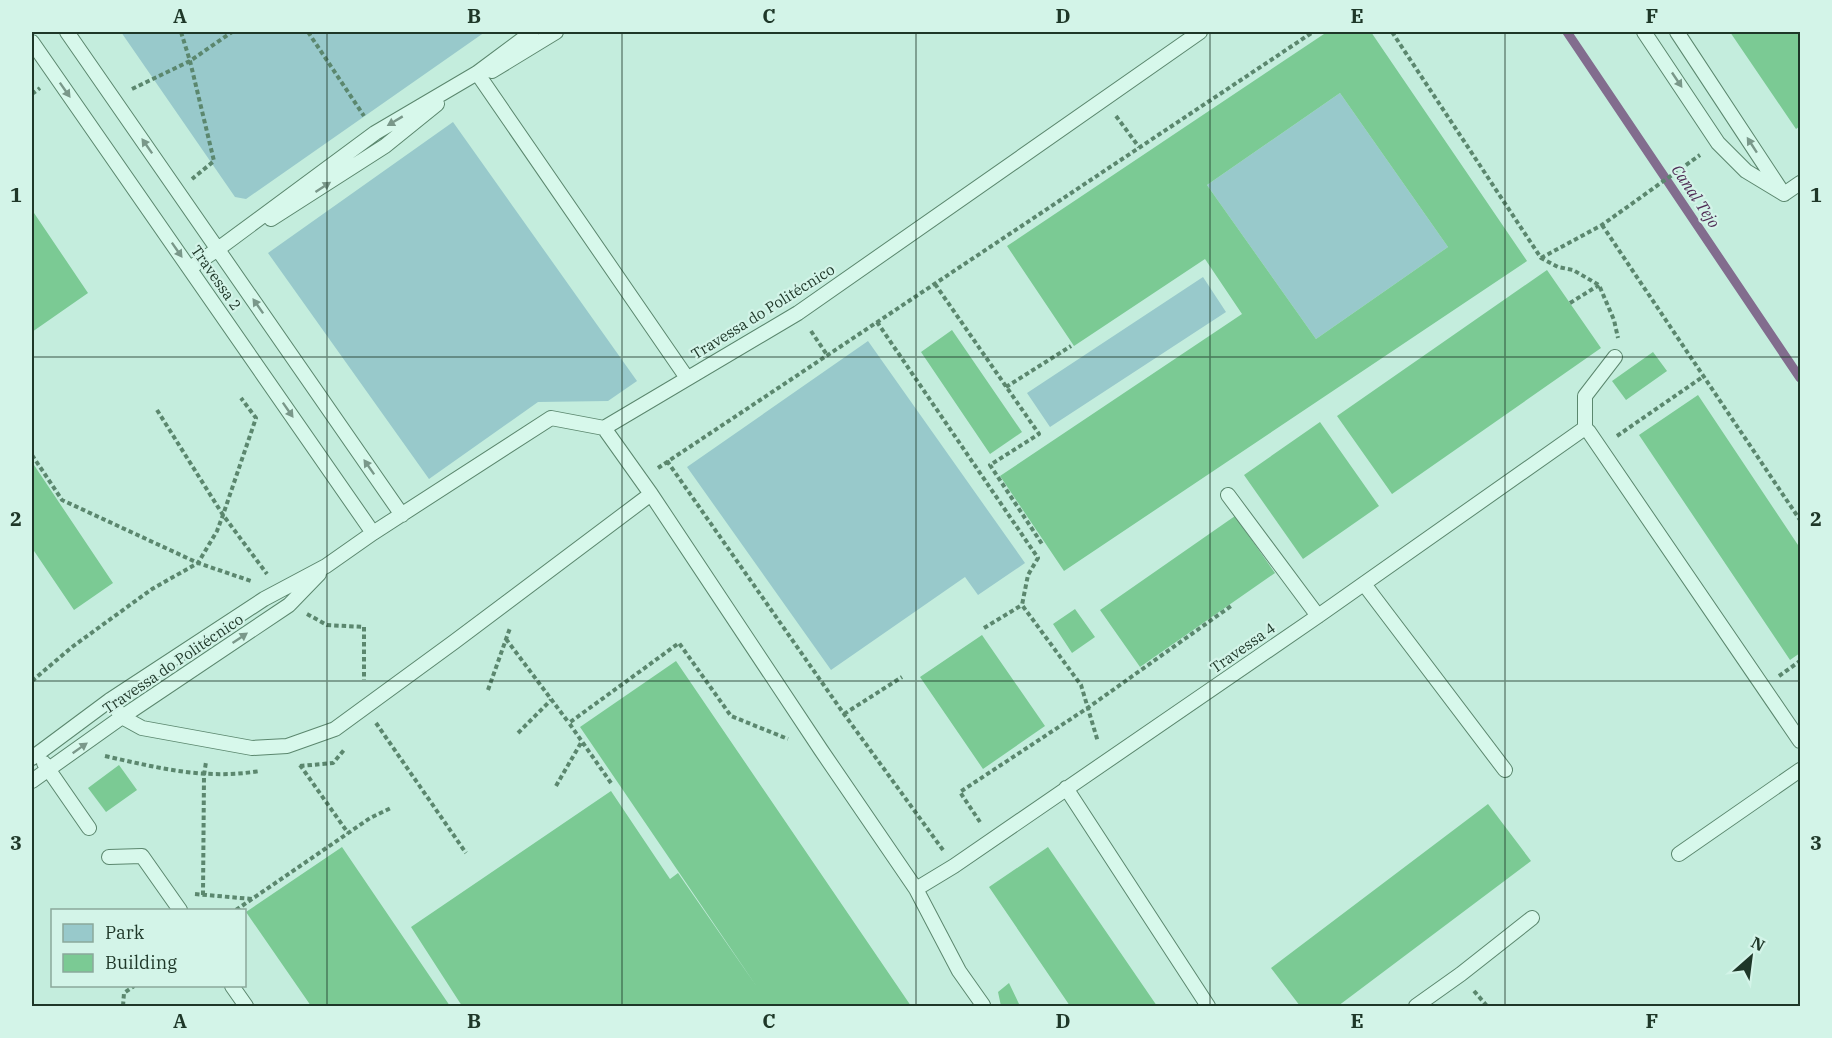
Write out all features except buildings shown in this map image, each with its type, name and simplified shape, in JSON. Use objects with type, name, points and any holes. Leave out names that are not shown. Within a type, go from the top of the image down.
[{"type":"lane","name":"Travessa 2","points":[[67,32],[402,515]]},
{"type":"lane","points":[[218,249],[290,209],[385,146],[532,32]]},
{"type":"lane","points":[[477,73],[485,76],[556,32]]},
{"type":"lane","name":"Travessa do Politécnico","points":[[35,756],[110,700],[279,590],[326,566],[551,418],[604,428],[798,313],[1200,32]]},
{"type":"lane","points":[[1644,32],[1718,143],[1746,171],[1784,194]]},
{"type":"lane","points":[[1677,32],[1784,194]]},
{"type":"lane","name":"Travessa 2","points":[[32,42],[373,533]]},
{"type":"lane","points":[[190,268],[375,133],[477,73]]},
{"type":"lane","points":[[477,73],[687,378]]},
{"type":"lane","points":[[1784,194],[1800,183]]},
{"type":"lane","points":[[1615,357],[1585,396],[1584,428],[1589,432],[1800,741]]},
{"type":"lane","points":[[604,428],[651,494],[916,889],[959,971],[983,1005]]},
{"type":"lane","name":"Travessa 4","points":[[916,889],[954,866],[1104,764],[1584,428]]},
{"type":"lane","points":[[110,700],[122,717],[142,728],[252,748],[279,748],[335,729],[651,494]]},
{"type":"lane","points":[[1228,495],[1318,616]]},
{"type":"lane","name":"Travessa do Politécnico","points":[[32,781],[122,717],[290,605],[326,566]]},
{"type":"lane","points":[[1364,584],[1505,770]]},
{"type":"lane","points":[[35,756],[49,769],[90,828]]},
{"type":"lane","points":[[1679,855],[1800,770]]},
{"type":"lane","points":[[1066,788],[1208,1006]]},
{"type":"lane","points":[[109,857],[142,856],[179,909]]},
{"type":"lane","points":[[1416,1006],[1532,918]]},
{"type":"lane","points":[[233,987],[246,1006]]},
{"type":"path","points":[[178,191],[214,161],[181,32]]},
{"type":"path","points":[[113,98],[190,62],[232,32]]},
{"type":"path","points":[[308,32],[375,133]]},
{"type":"path","points":[[640,480],[1313,32]]},
{"type":"path","points":[[1392,32],[1541,258],[1558,267],[1573,270],[1599,285],[1614,320],[1618,342],[1615,357]]},
{"type":"path","points":[[1104,98],[1139,147]]},
{"type":"path","points":[[1541,258],[1602,225],[1700,156]]},
{"type":"path","points":[[1602,225],[1800,520]]},
{"type":"path","points":[[935,284],[1040,434],[990,465],[1042,544]]},
{"type":"path","points":[[1570,303],[1599,285]]},
{"type":"path","points":[[798,313],[827,355]]},
{"type":"path","points":[[877,322],[1038,558],[1028,575],[1022,604],[984,628]]},
{"type":"path","points":[[1006,387],[1071,346]]},
{"type":"path","points":[[1599,448],[1704,376]]},
{"type":"path","points":[[32,681],[72,648],[152,589],[198,563],[217,531],[256,418],[241,398]]},
{"type":"path","points":[[157,410],[223,515],[279,590]]},
{"type":"path","points":[[32,455],[62,500],[198,563],[279,590]]},
{"type":"path","points":[[667,461],[844,714],[954,866]]},
{"type":"path","points":[[488,690],[522,591]]},
{"type":"path","points":[[1022,604],[1081,685],[1104,764]]},
{"type":"path","points":[[992,839],[960,792],[1089,707],[1231,606]]},
{"type":"path","points":[[506,639],[611,783]]},
{"type":"path","points":[[569,723],[679,643],[731,716],[767,732]]},
{"type":"path","points":[[844,714],[902,676]]},
{"type":"path","points":[[518,733],[551,700]]},
{"type":"path","points":[[203,895],[204,775],[211,741]]},
{"type":"path","points":[[556,786],[582,741]]},
{"type":"path","points":[[292,767],[333,763],[347,746]]},
{"type":"path","points":[[78,749],[204,775],[235,775],[264,771]]},
{"type":"path","points":[[301,766],[348,832]]},
{"type":"path","points":[[237,909],[348,832],[391,808]]},
{"type":"path","points":[[167,892],[252,899]]},
{"type":"path","points":[[123,1006],[124,993],[133,987]]},
{"type":"green space","points":[[121,32],[485,32],[246,199],[235,197]]},
{"type":"green space","points":[[1340,93],[1448,247],[1316,339],[1207,185]]},
{"type":"green space","points":[[453,122],[637,381],[608,401],[538,402],[429,479],[268,253]]},
{"type":"green space","points":[[1203,277],[1226,312],[1050,427],[1027,393]]},
{"type":"green space","points":[[868,341],[1025,563],[978,595],[965,577],[831,670],[687,467]]},
{"type":"waterway","name":"Canal Tejo","points":[[1567,32],[1800,378]]}]
